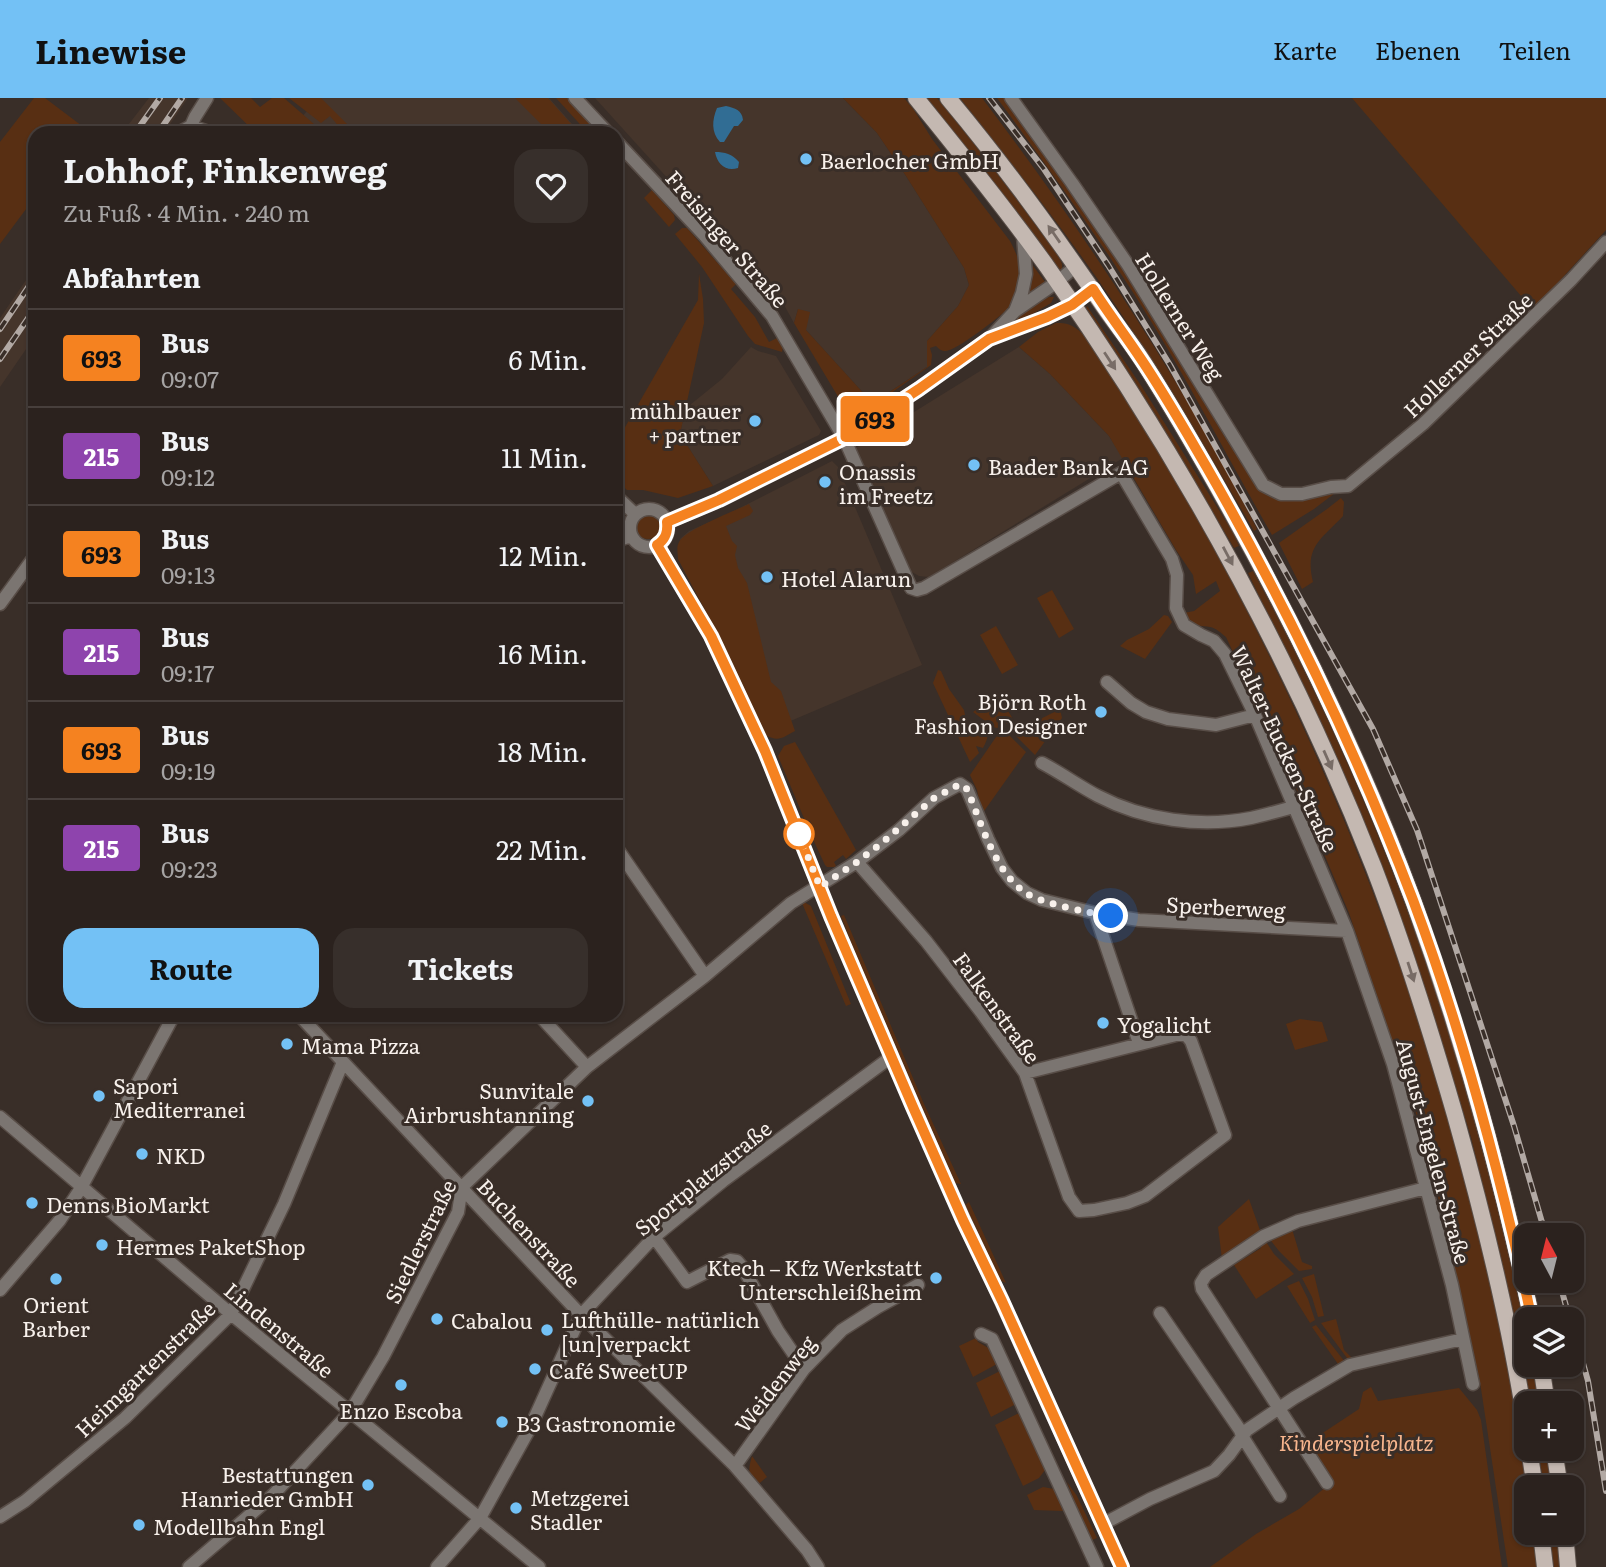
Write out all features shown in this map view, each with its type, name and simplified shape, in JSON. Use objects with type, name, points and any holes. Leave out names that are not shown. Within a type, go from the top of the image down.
[{"type":"main road","points":[[916,98],[982,180],[1057,282],[1149,421],[1223,545],[1303,704],[1373,866],[1437,1052],[1496,1269],[1519,1391]]},
{"type":"main road","points":[[948,98],[1015,182],[1142,360],[1234,516],[1317,676],[1373,799],[1417,912],[1460,1041],[1494,1156],[1529,1307]]},
{"type":"main road","points":[[1542,1545],[1545,1567]]},
{"type":"main road","points":[[1566,1545],[1568,1567]]},
{"type":"street","points":[[191,126],[207,98]]},
{"type":"street","points":[[575,98],[601,126]]},
{"type":"street","name":"Hollerner Weg","points":[[1011,98],[1128,265],[1263,485],[1281,494],[1302,494],[1348,486]]},
{"type":"street","name":"Freisinger Straße","points":[[623,148],[704,235],[772,316],[844,438]]},
{"type":"street","points":[[1015,312],[1026,274],[1023,236]]},
{"type":"street","name":"Hollerner Straße","points":[[1348,486],[1423,424],[1571,280],[1606,242]]},
{"type":"street","points":[[667,522],[719,500],[844,438],[989,339],[1015,312],[1076,266]]},
{"type":"street","points":[[989,339],[1072,305],[1093,289]]},
{"type":"street","name":"Walter-Eucken-Straße","points":[[844,438],[911,588],[917,590],[1121,472],[1172,559],[1177,575],[1176,608],[1184,625],[1214,641],[1225,654],[1255,715],[1347,931]]},
{"type":"street","points":[[623,503],[635,514]]},
{"type":"street","points":[[647,508],[659,512],[667,522],[667,533],[657,545],[639,545],[631,536],[629,524],[635,514],[647,508]]},
{"type":"street","points":[[623,539],[631,536]]},
{"type":"street","points":[[657,545],[711,636],[765,751],[891,1057],[1122,1567]]},
{"type":"street","points":[[0,604],[28,566]]},
{"type":"street","points":[[1107,682],[1130,703],[1168,719],[1216,725],[1255,715]]},
{"type":"street","points":[[1042,763],[1099,797],[1143,814],[1177,820],[1235,820],[1293,807]]},
{"type":"street","name":"Siedlerstraße","points":[[188,1567],[273,1495],[350,1412],[383,1357],[458,1212],[462,1187],[587,1067],[705,976],[791,903],[857,862],[899,830],[934,798],[960,784]]},
{"type":"street","name":"Sperberweg","points":[[960,784],[967,789],[1002,868],[1012,881],[1027,893],[1042,900],[1095,914],[1139,920],[1347,931]]},
{"type":"street","points":[[623,857],[705,976]]},
{"type":"street","name":"Falkenstraße","points":[[857,862],[926,941],[1025,1073],[1069,1197],[1079,1211],[1127,1203],[1144,1196],[1225,1135],[1187,1036],[1180,1034],[1139,1043]]},
{"type":"street","points":[[1025,1073],[1139,1043],[1095,914]]},
{"type":"street","name":"August-Engelen-Straße","points":[[1347,931],[1392,1060],[1452,1285],[1473,1384]]},
{"type":"street","points":[[0,1290],[55,1226],[81,1188],[170,1022]]},
{"type":"street","name":"Buchenstraße","points":[[305,1022],[581,1315],[735,1465],[807,1550],[818,1567]]},
{"type":"street","points":[[545,1022],[587,1067]]},
{"type":"street","name":"Sportplatzstraße","points":[[437,1567],[480,1518],[530,1428],[581,1315],[654,1237],[734,1173],[891,1057]]},
{"type":"street","name":"Heimgartenstraße","points":[[0,1517],[25,1501],[125,1418],[231,1314],[284,1204],[342,1062]]},
{"type":"street","name":"Lindenstraße","points":[[0,1117],[231,1314],[539,1567]]},
{"type":"street","points":[[1328,1483],[1202,1289],[1201,1283],[1203,1277],[1264,1236],[1298,1222],[1426,1188]]},
{"type":"street","points":[[654,1237],[687,1282],[730,1260],[737,1261],[804,1369]]},
{"type":"street","name":"Weidenweg","points":[[735,1465],[804,1369],[842,1330],[918,1285]]},
{"type":"street","points":[[1160,1313],[1240,1430],[1280,1496]]},
{"type":"street","points":[[981,1334],[992,1339],[1097,1567]]},
{"type":"street","points":[[1103,1524],[1150,1499],[1214,1471],[1247,1430],[1350,1365],[1464,1339]]},
{"type":"shaded area","points":[[149,98],[188,98],[169,126],[127,126]]},
{"type":"shaded area","points":[[319,98],[549,98],[574,126],[293,126]]},
{"type":"shaded area","points":[[595,98],[843,98],[877,133],[964,268],[969,285],[958,306],[927,341],[927,367],[885,395],[876,398],[866,396],[806,330],[798,309],[794,323],[783,303]]},
{"type":"shaded area","points":[[28,277],[28,346],[0,387],[0,318]]},
{"type":"shaded area","points":[[751,347],[776,356],[821,431],[819,435],[713,486],[680,434],[685,409],[722,379]]},
{"type":"shaded area","points":[[1019,347],[1050,374],[1109,436],[1123,458],[929,577],[919,576],[910,571],[856,448]]},
{"type":"shaded area","points":[[832,461],[838,467],[922,665],[767,731],[680,539],[689,531]]},
{"type":"green space","points":[[34,98],[45,98],[82,126],[28,126],[28,206],[0,244],[0,142]]},
{"type":"green space","points":[[220,98],[251,98],[260,107],[272,98],[284,98],[316,126],[249,126]]},
{"type":"green space","points":[[289,98],[321,98],[347,124],[338,126],[330,116],[321,123]]},
{"type":"green space","points":[[515,98],[548,98],[573,126],[543,126]]},
{"type":"green space","points":[[556,98],[567,98],[593,126],[582,126]]},
{"type":"green space","points":[[843,98],[904,98],[1010,241],[1020,272],[1015,295],[1004,312],[978,333],[951,349],[943,351],[936,346],[930,348],[931,365],[864,412],[854,416],[849,415],[794,323],[798,309],[810,312],[806,330],[866,396],[876,398],[885,395],[927,367],[927,341],[958,306],[969,285],[964,268],[906,176],[877,133]]},
{"type":"green space","points":[[926,98],[937,98],[987,160],[1058,255],[1062,270],[1059,270]]},
{"type":"green space","points":[[960,98],[982,98],[1058,201],[1163,362],[1257,529],[1254,531],[1114,303]]},
{"type":"green space","points":[[997,98],[1004,98],[1091,219],[1171,344],[1240,461],[1262,489],[1269,496],[1284,501],[1300,500],[1331,491],[1335,493],[1272,535],[1188,383],[1134,294]]},
{"type":"green space","points":[[1352,98],[1606,98],[1606,230],[1533,310]]},
{"type":"green space","points":[[652,190],[674,215],[675,220],[669,227],[644,198]]},
{"type":"green space","points":[[682,228],[687,228],[736,284],[731,289],[755,317],[769,342],[777,338],[783,347],[782,352],[755,344],[748,336],[702,267],[675,234]]},
{"type":"green space","points":[[1031,263],[1045,282],[1030,292]]},
{"type":"green space","points":[[699,274],[704,323],[680,434],[713,486],[678,498],[643,490],[627,490],[623,486],[623,431],[698,300]]},
{"type":"green space","points":[[1049,297],[1054,297],[1051,303],[1014,325],[1012,322],[1025,311]]},
{"type":"green space","points":[[1087,306],[1142,387],[1239,546],[1234,548]]},
{"type":"green space","points":[[1056,323],[1074,327],[1083,335],[1150,437],[1220,559],[1283,684],[1341,812],[1392,943],[1436,1076],[1474,1212],[1505,1349],[1514,1403],[1514,1461],[1524,1461],[1526,1475],[1514,1475],[1514,1545],[1536,1545],[1539,1567],[1508,1567],[1480,1382],[1446,1228],[1413,1102],[1349,913],[1300,797],[1226,637],[1212,628],[1193,624],[1184,613],[1194,611],[1220,591],[1216,581],[1196,594],[1193,575],[1109,436],[1050,374],[1019,347],[1038,332]]},
{"type":"green space","points":[[1341,498],[1344,502],[1343,516],[1322,537],[1313,551],[1313,582],[1302,589],[1279,543]]},
{"type":"green space","points":[[749,504],[753,511],[750,515],[726,526],[737,546],[735,555],[738,568],[747,583],[771,682],[781,691],[795,731],[777,739],[765,735],[718,635],[678,559],[678,546],[683,537]]},
{"type":"green space","points":[[648,515],[656,519],[660,527],[656,535],[648,539],[640,535],[636,527],[640,519]]},
{"type":"green space","points":[[1253,571],[1325,714],[1358,788],[1417,937],[1467,1090],[1491,1179],[1514,1274],[1514,1293],[1518,1293],[1522,1307],[1514,1307],[1514,1324],[1471,1137],[1421,977],[1394,902],[1304,691],[1248,573]]},
{"type":"green space","points":[[1052,590],[1074,629],[1059,638],[1037,598]]},
{"type":"green space","points":[[1164,615],[1172,622],[1145,659],[1120,646],[1149,629]]},
{"type":"green space","points":[[996,626],[1018,665],[1002,674],[980,635]]},
{"type":"green space","points":[[938,670],[964,710],[967,726],[969,724],[977,732],[972,723],[974,721],[987,733],[983,748],[976,746],[979,753],[970,762],[933,683]]},
{"type":"green space","points":[[999,695],[1014,721],[997,728],[973,712]]},
{"type":"green space","points":[[1060,709],[1062,718],[1035,755],[1013,733]]},
{"type":"green space","points":[[1005,731],[1026,752],[982,814],[977,790],[970,775],[996,737]]},
{"type":"green space","points":[[795,742],[856,850],[846,859],[843,855],[834,862],[834,867],[825,865],[810,833],[814,830],[810,821],[806,823],[778,756],[784,746]]},
{"type":"green space","points":[[802,903],[811,906],[851,1004],[846,1006]]},
{"type":"green space","points":[[844,915],[961,1184],[954,1183],[879,1015],[841,916]]},
{"type":"green space","points":[[1300,1019],[1322,1022],[1328,1041],[1295,1050],[1286,1024]]},
{"type":"green space","points":[[1249,1199],[1261,1233],[1222,1259],[1218,1227]]},
{"type":"green space","points":[[969,1202],[1006,1283],[999,1280],[965,1205]]},
{"type":"green space","points":[[1292,1229],[1302,1262],[1312,1266],[1312,1269],[1299,1271],[1268,1237]]},
{"type":"green space","points":[[1265,1240],[1274,1254],[1294,1274],[1256,1299],[1234,1265],[1261,1248],[1261,1243]]},
{"type":"green space","points":[[1314,1274],[1324,1316],[1318,1317],[1302,1278]]},
{"type":"green space","points":[[1299,1281],[1315,1320],[1310,1323],[1287,1286]]},
{"type":"green space","points":[[1336,1319],[1344,1350],[1354,1360],[1350,1362],[1321,1323]]},
{"type":"green space","points":[[1316,1325],[1345,1362],[1338,1364],[1312,1327]]},
{"type":"green space","points":[[976,1338],[990,1349],[997,1364],[973,1377],[959,1346]]},
{"type":"green space","points":[[1000,1371],[1016,1404],[991,1417],[976,1383]]},
{"type":"green space","points":[[1525,1377],[1534,1377],[1537,1391],[1528,1391]]},
{"type":"green space","name":"Kinderspielplatz","points":[[1371,1387],[1378,1401],[1459,1388],[1477,1410],[1481,1420],[1502,1567],[1210,1567],[1256,1534],[1299,1509],[1332,1482],[1306,1444],[1359,1409],[1363,1392]]},
{"type":"green space","points":[[1019,1413],[1045,1470],[1039,1478],[1023,1486],[995,1425]]},
{"type":"green space","points":[[752,1456],[767,1477],[756,1486],[750,1471]]},
{"type":"green space","points":[[1540,1461],[1548,1461],[1550,1475],[1542,1475]]},
{"type":"green space","points":[[1067,1482],[1077,1496],[1097,1538],[1090,1541]]},
{"type":"green space","points":[[1043,1487],[1054,1489],[1063,1511],[1034,1510],[1027,1495]]},
{"type":"green space","points":[[1551,1545],[1560,1545],[1562,1567],[1553,1567]]},
{"type":"water","points":[[726,106],[738,110],[743,120],[738,126],[734,126],[724,142],[720,142],[713,126],[714,117],[717,108]]},
{"type":"water","points":[[715,152],[734,157],[739,162],[738,168],[723,166]]},
{"type":"railway","points":[[140,126],[160,98]]},
{"type":"railway","points":[[163,126],[182,98]]},
{"type":"railway","points":[[989,98],[1044,169],[1170,365],[1373,729],[1417,830],[1514,1126],[1542,1223]]},
{"type":"railway","points":[[0,329],[28,287]]},
{"type":"railway","points":[[0,359],[28,318]]},
{"type":"railway","points":[[1562,1293],[1566,1307]]},
{"type":"railway","points":[[1584,1367],[1606,1491]]},
{"type":"bus line","name":"693","points":[[1122,1567],[913,1107],[831,916],[765,751],[711,636],[657,545],[665,538],[667,522],[719,500],[844,438],[989,339],[1072,305],[1093,289],[1142,360],[1205,463],[1317,676],[1373,799],[1413,901],[1460,1041],[1494,1156],[1529,1307]]},
{"type":"place","name":"Baerlocher GmbH","points":[[806,159]]},
{"type":"place","name":"mühlbauer + partner","points":[[755,421]]},
{"type":"place","name":"Baader Bank AG","points":[[974,465]]},
{"type":"place","name":"Onassis im Freetz","points":[[825,482]]},
{"type":"place","name":"Hotel Alarun","points":[[767,577]]},
{"type":"place","name":"Björn Roth Fashion Designer","points":[[1101,712]]},
{"type":"place","name":"Yogalicht","points":[[1103,1023]]},
{"type":"place","name":"Mama Pizza","points":[[287,1044]]},
{"type":"place","name":"Sapori Mediterranei","points":[[99,1096]]},
{"type":"place","name":"Sunvitale Airbrushtanning","points":[[588,1101]]},
{"type":"place","name":"NKD","points":[[142,1154]]},
{"type":"place","name":"Denns BioMarkt","points":[[32,1203]]},
{"type":"place","name":"Hermes PaketShop","points":[[102,1245]]},
{"type":"place","name":"Ktech – Kfz Werkstatt Unterschleißheim","points":[[936,1278]]},
{"type":"place","name":"Orient Barber","points":[[56,1279]]},
{"type":"place","name":"Cabalou","points":[[437,1319]]},
{"type":"place","name":"Lufthülle- natürlich [un]verpackt","points":[[547,1330]]},
{"type":"place","name":"Café SweetUP","points":[[535,1369]]},
{"type":"place","name":"Enzo Escoba","points":[[401,1385]]},
{"type":"place","name":"B3 Gastronomie","points":[[502,1422]]},
{"type":"place","name":"Bestattungen Hanrieder GmbH","points":[[368,1485]]},
{"type":"place","name":"Metzgerei Stadler","points":[[516,1508]]},
{"type":"place","name":"Modellbahn Engl","points":[[139,1525]]},
{"type":"route","points":[[799,834],[820,887],[883,842],[934,798],[960,784],[967,789],[1002,868],[1012,881],[1027,893],[1042,900],[1111,916]]}]
